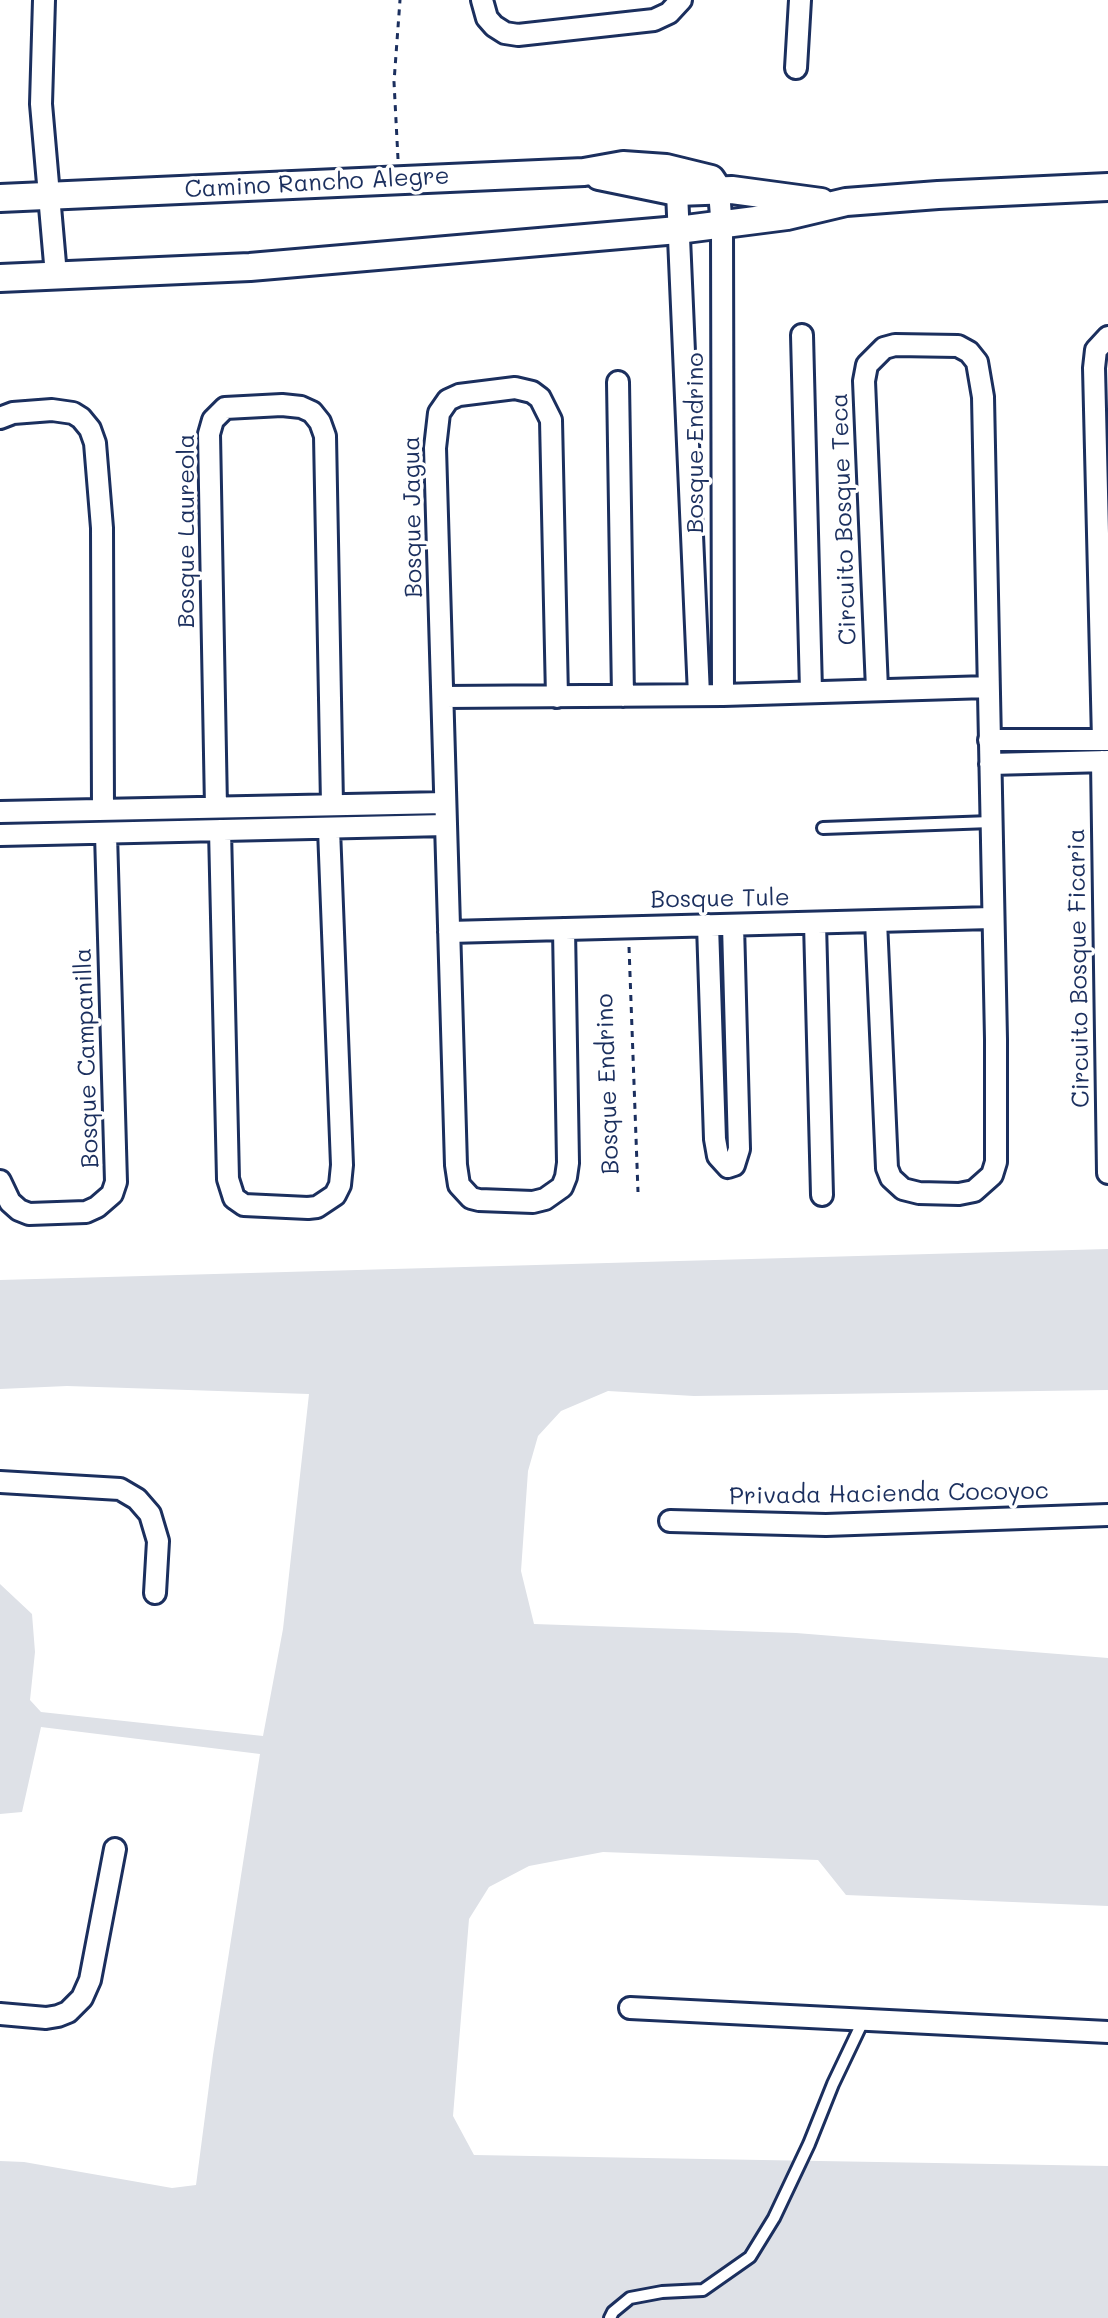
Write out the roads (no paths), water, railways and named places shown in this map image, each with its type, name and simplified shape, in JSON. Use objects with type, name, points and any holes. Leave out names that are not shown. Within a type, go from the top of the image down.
[{"type":"street","points":[[44,0],[41,104],[56,275]]},
{"type":"street","points":[[482,0],[487,18],[494,26],[505,33],[518,35],[654,20],[669,13],[681,0]]},
{"type":"street","points":[[796,68],[800,0]]},
{"type":"street","name":"Camino Rancho Alegre","points":[[0,198],[584,172],[623,165],[666,168],[711,179],[719,191]]},
{"type":"street","name":"Camino Rancho Alegre","points":[[584,172],[677,192],[732,190],[835,204]]},
{"type":"street","points":[[0,278],[250,267],[722,226],[787,216],[835,204],[938,195],[1108,187]]},
{"type":"street","name":"Bosque Endrino","points":[[719,191],[722,226],[723,695]]},
{"type":"street","name":"Bosque Endrino","points":[[677,192],[699,695]]},
{"type":"street","points":[[802,335],[811,691]]},
{"type":"street","points":[[989,740],[1106,740],[1094,368],[1096,350],[1108,337]]},
{"type":"street","name":"Circuito Bosque Teca","points":[[877,689],[864,381],[867,365],[874,356],[884,348],[895,345],[958,346],[969,352],[977,362],[981,375],[988,687]]},
{"type":"street","points":[[618,382],[623,696]]},
{"type":"street","name":"Bosque Jagua","points":[[449,932],[435,448],[439,413],[448,400],[459,395],[515,388],[532,392],[540,398],[551,420],[557,697]]},
{"type":"street","name":"Bosque Laureola","points":[[216,807],[209,434],[213,420],[225,408],[282,405],[312,412],[325,436],[332,804]]},
{"type":"street","points":[[0,418],[13,413],[52,410],[73,413],[90,429],[95,443],[102,528],[103,810]]},
{"type":"street","points":[[444,697],[723,695],[988,687],[996,1162],[992,1175],[974,1191],[959,1194],[919,1193],[903,1189],[891,1178],[887,1168],[876,921]]},
{"type":"street","points":[[990,764],[1105,761]]},
{"type":"street","name":"Circuito Bosque Ficaria","points":[[1105,761],[1108,1173]]},
{"type":"street","points":[[0,812],[445,803]]},
{"type":"street","points":[[0,835],[446,825]]},
{"type":"street","points":[[220,830],[228,1179],[234,1198],[244,1205],[308,1208],[317,1207],[335,1195],[340,1185],[342,1165],[329,829]]},
{"type":"street","name":"Bosque Campanilla","points":[[0,1181],[10,1202],[29,1214],[86,1212],[112,1194],[116,1182],[106,834]]},
{"type":"street","name":"Bosque Tule","points":[[449,932],[992,918]]},
{"type":"street","points":[[815,923],[822,1195]]},
{"type":"street","points":[[708,925],[715,1139],[718,1156],[728,1167],[734,1165],[739,1149],[733,925]]},
{"type":"street","points":[[449,932],[459,1185],[471,1198],[479,1200],[533,1202],[555,1194],[562,1187],[568,1163],[564,929]]},
{"type":"street","points":[[0,1482],[104,1487],[120,1489],[137,1499],[150,1514],[158,1541],[155,1593]]},
{"type":"street","name":"Privada Hacienda Cocoyoc","points":[[670,1521],[826,1525],[1108,1515]]},
{"type":"street","points":[[0,2014],[46,2018],[58,2016],[68,2012],[82,1998],[90,1980],[115,1849]]},
{"type":"street","points":[[630,2008],[1108,2032]]},
{"type":"lane","points":[[823,828],[991,822]]},
{"type":"lane","points":[[610,2318],[630,2298],[662,2292],[703,2290],[750,2257],[774,2218],[863,2021]]}]
